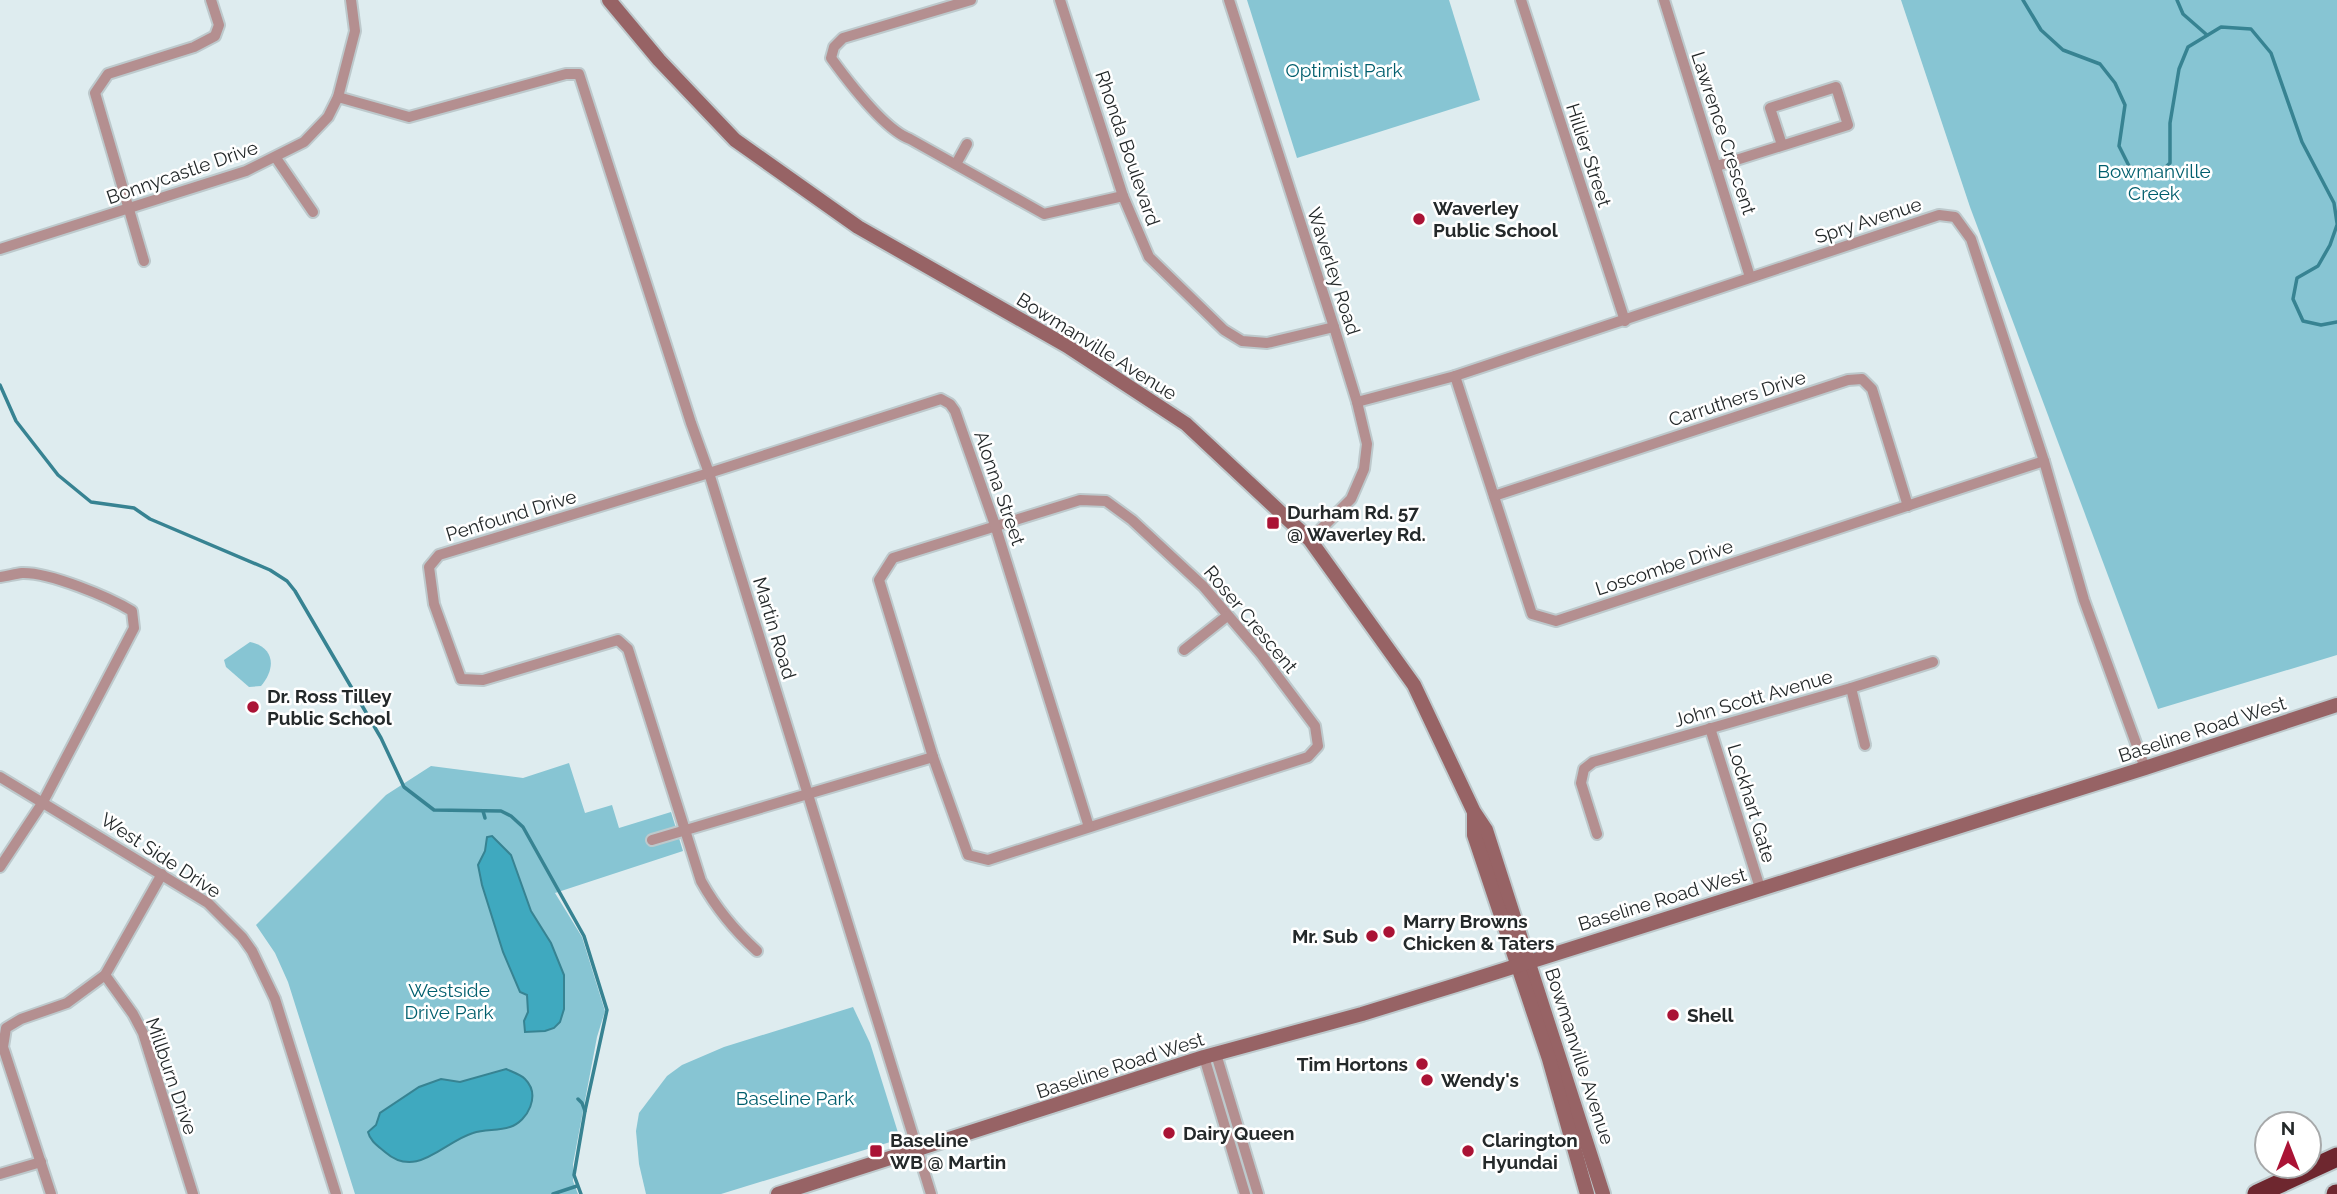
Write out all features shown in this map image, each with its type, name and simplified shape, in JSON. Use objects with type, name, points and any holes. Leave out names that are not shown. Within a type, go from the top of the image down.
[{"type":"highway","points":[[2257,1194],[2337,1157]]},
{"type":"main road","name":"Bowmanville Avenue","points":[[608,0],[659,60],[735,139],[858,227],[1067,346],[1186,424],[1310,540],[1414,685],[1474,812],[1474,835],[1524,963],[1603,1194]]},
{"type":"main road","name":"Baseline Road West","points":[[778,1194],[1210,1055],[1362,1014],[2337,705]]},
{"type":"main road","name":"Bowmanville Avenue","points":[[1524,963],[1587,1194]]},
{"type":"street","points":[[144,261],[131,208],[95,93],[108,74],[194,47],[215,36],[219,24],[211,0]]},
{"type":"street","name":"Bonnycastle Drive","points":[[0,249],[246,171],[304,142],[328,117],[338,97],[355,31],[351,0]]},
{"type":"street","points":[[971,0],[843,38],[834,47],[831,58],[842,74],[897,134],[1044,214],[1123,196]]},
{"type":"street","name":"Rhonda Boulevard","points":[[1060,0],[1123,196],[1149,257],[1224,330],[1242,341],[1267,343],[1334,327]]},
{"type":"street","name":"Waverley Road","points":[[1229,0],[1334,327],[1367,444],[1364,469],[1351,499],[1310,540]]},
{"type":"street","name":"Hillier Street","points":[[1521,0],[1625,321]]},
{"type":"street","name":"Lawrence Crescent","points":[[1664,0],[1750,277]]},
{"type":"street","name":"Martin Road","points":[[338,97],[409,117],[566,74],[579,74],[709,473],[916,1150],[932,1194]]},
{"type":"street","points":[[1717,166],[1848,125],[1836,87],[1770,108],[1782,145]]},
{"type":"street","points":[[956,164],[967,144]]},
{"type":"street","points":[[276,158],[313,212]]},
{"type":"street","name":"Spry Avenue","points":[[1357,402],[1455,376],[1939,215],[1955,217],[1971,239],[2044,461],[2084,600],[2144,768]]},
{"type":"street","name":"Loscombe Drive","points":[[1455,376],[1532,614],[1556,621],[2044,461]]},
{"type":"street","name":"Carruthers Drive","points":[[1494,496],[1848,380],[1862,379],[1872,390],[1908,506]]},
{"type":"street","name":"Alonna Street","points":[[709,473],[941,399],[950,404],[955,411],[995,525],[1089,827]]},
{"type":"street","name":"Penfound Drive","points":[[684,830],[628,649],[618,640],[483,680],[461,679],[434,604],[429,567],[439,555],[709,473]]},
{"type":"street","name":"Roser Crescent","points":[[1080,500],[1106,501],[1132,520],[1203,586],[1227,617],[1261,653],[1315,726],[1318,746],[1308,757],[988,860],[968,855],[933,757],[879,580],[893,558],[1080,500]]},
{"type":"street","points":[[0,577],[24,573],[46,576],[113,600],[132,611],[134,628],[43,802],[0,867]]},
{"type":"street","points":[[1184,650],[1227,617]]},
{"type":"street","name":"John Scott Avenue","points":[[1597,834],[1581,783],[1584,769],[1593,762],[1933,662]]},
{"type":"street","points":[[1851,688],[1864,745]]},
{"type":"street","name":"Lockhart Gate","points":[[1710,728],[1760,888]]},
{"type":"street","points":[[652,840],[933,757]]},
{"type":"street","name":"West Side Drive","points":[[0,777],[208,903],[242,937],[261,968],[275,999],[336,1194]]},
{"type":"street","points":[[684,830],[701,881],[715,905],[757,951]]},
{"type":"street","points":[[51,1194],[3,1047],[6,1028],[21,1019],[67,1003],[105,975],[162,874]]},
{"type":"street","name":"Millburn Drive","points":[[105,975],[143,1033],[193,1194]]},
{"type":"street","points":[[1210,1055],[1245,1194]]},
{"type":"street","points":[[1210,1055],[1258,1194]]},
{"type":"street","points":[[0,1174],[40,1162]]},
{"type":"green space","name":"Optimist Park","points":[[1247,0],[1449,0],[1480,100],[1297,158]]},
{"type":"green space","name":"Bowmanville Creek","points":[[1901,0],[2337,0],[2337,655],[2158,709],[1970,207]]},
{"type":"green space","points":[[250,642],[264,649],[270,660],[269,673],[261,686],[249,687],[226,667],[224,660]]},
{"type":"green space","name":"Westside Drive Park","points":[[569,763],[585,813],[612,805],[619,828],[671,812],[683,851],[555,893],[582,937],[605,1011],[597,1037],[573,1164],[573,1181],[578,1194],[355,1194],[288,982],[275,953],[256,925],[386,795],[431,766],[523,778]]},
{"type":"green space","name":"Baseline Park","points":[[853,1007],[870,1043],[900,1139],[721,1194],[646,1194],[639,1164],[636,1131],[639,1113],[667,1076],[682,1065],[724,1047]]},
{"type":"shaded area","points":[[492,836],[511,855],[531,911],[551,943],[564,975],[564,1009],[560,1022],[545,1031],[525,1032],[527,995],[520,992],[503,952],[482,885],[478,865],[485,851],[487,837]]},
{"type":"shaded area","points":[[506,1069],[525,1079],[532,1092],[527,1113],[510,1127],[473,1133],[419,1161],[408,1162],[397,1160],[385,1152],[369,1135],[368,1132],[376,1125],[380,1113],[419,1087],[441,1079],[460,1082]]},
{"type":"waterway","name":"Bowmanville Creek","points":[[2023,0],[2041,30],[2063,50],[2100,64],[2115,83],[2125,105],[2119,146],[2131,170],[2153,179],[2170,163],[2170,123],[2179,69],[2188,47],[2221,27],[2251,29],[2271,53],[2302,142],[2334,203],[2337,223]]},
{"type":"waterway","name":"Bowmanville Creek","points":[[2177,0],[2183,14],[2207,35]]},
{"type":"waterway","name":"Bowmanville Creek","points":[[2337,225],[2318,266],[2297,278],[2293,299],[2303,321],[2321,325],[2337,322]]},
{"type":"waterway","points":[[0,385],[16,421],[58,475],[91,502],[134,508],[150,519],[270,570],[287,581],[381,738],[404,787],[434,810],[501,811],[523,827],[584,936],[607,1010],[585,1111]]},
{"type":"waterway","points":[[483,811],[485,818]]},
{"type":"waterway","points":[[578,1099],[585,1111],[574,1175],[581,1194]]},
{"type":"waterway","points":[[553,1194],[577,1186]]},
{"type":"place","name":"Waverley Public School","points":[[1419,219]]},
{"type":"place","name":"Durham Rd. 57 @ Waverley Rd.","points":[[1273,523]]},
{"type":"place","name":"Dr. Ross Tilley Public School","points":[[253,707]]},
{"type":"place","name":"Marry Browns Chicken & Taters","points":[[1389,932]]},
{"type":"place","name":"Mr. Sub","points":[[1372,936]]},
{"type":"place","name":"Shell","points":[[1673,1015]]},
{"type":"place","name":"Tim Hortons","points":[[1422,1064]]},
{"type":"place","name":"Wendy's","points":[[1427,1080]]},
{"type":"place","name":"Dairy Queen","points":[[1169,1133]]},
{"type":"place","name":"Baseline WB @ Martin","points":[[876,1151]]},
{"type":"place","name":"Clarington Hyundai","points":[[1468,1151]]}]
